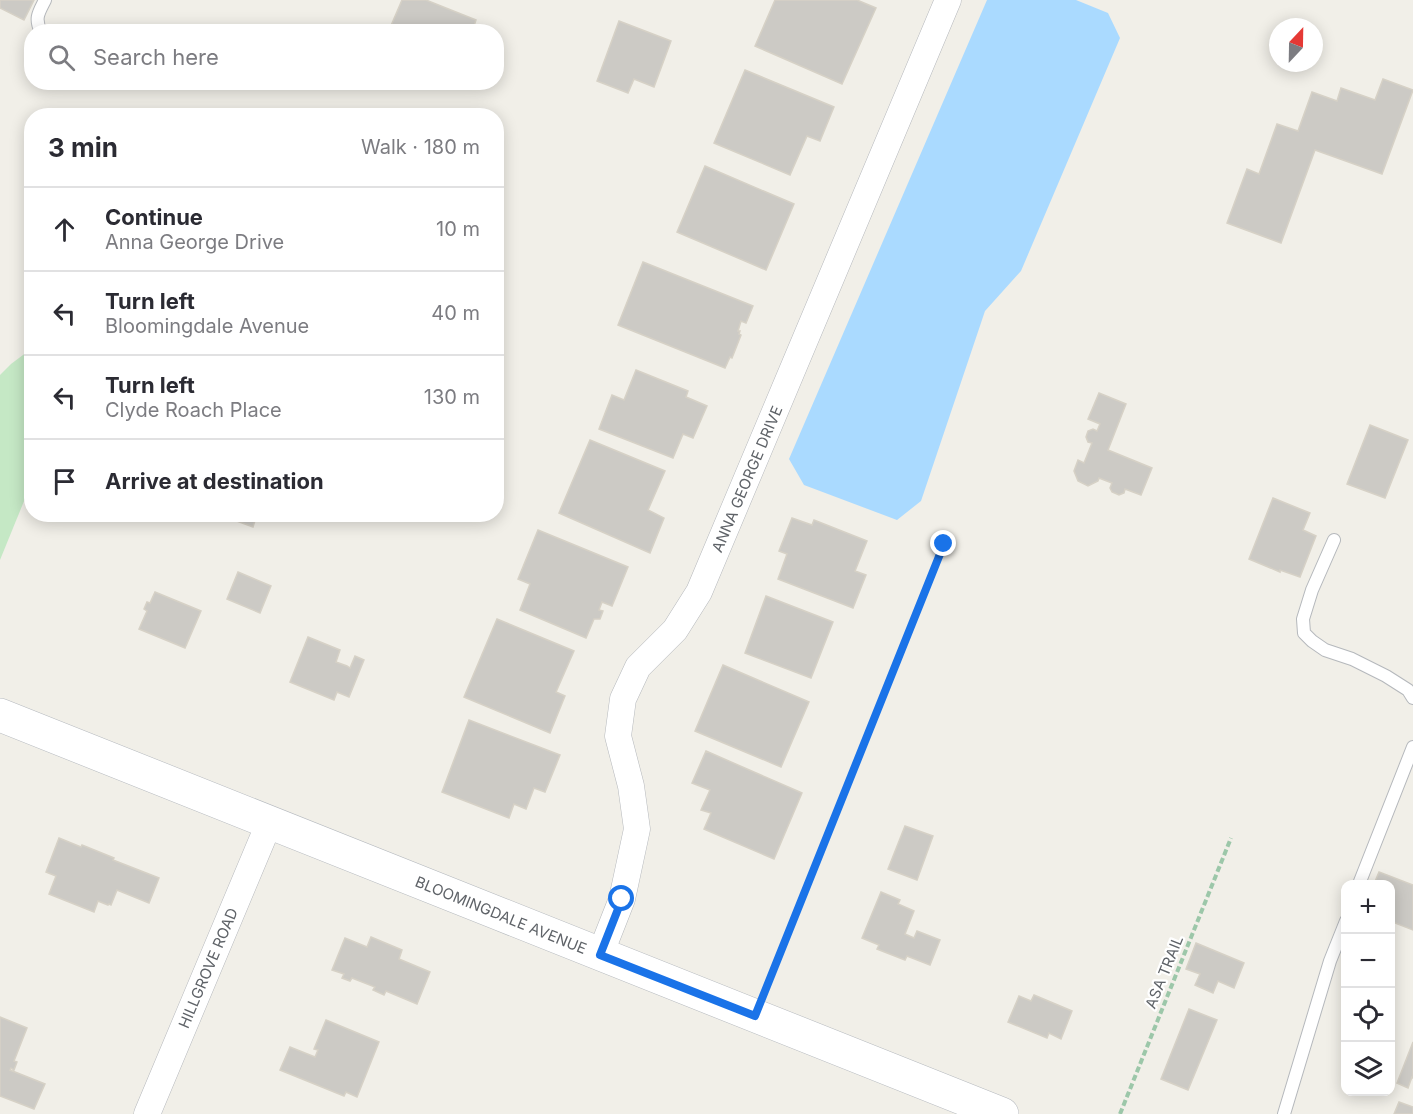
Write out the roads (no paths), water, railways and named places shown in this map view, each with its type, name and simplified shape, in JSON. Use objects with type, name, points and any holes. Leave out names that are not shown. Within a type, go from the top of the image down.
[{"type":"street","name":"ANNA GEORGE DRIVE","points":[[600,955],[622,899],[637,830],[631,786],[618,736],[623,699],[638,668],[675,630],[699,592],[948,0]]},
{"type":"street","name":"BLOOMINGDALE AVENUE","points":[[0,715],[1002,1114]]},
{"type":"street","name":"HILLGROVE ROAD","points":[[147,1114],[270,821]]},
{"type":"lane","points":[[38,24],[39,13],[45,0]]},
{"type":"lane","points":[[1334,540],[1312,590],[1303,619],[1304,633],[1325,650],[1352,659],[1386,676],[1408,690],[1413,698]]},
{"type":"lane","points":[[1361,880],[1413,747]]},
{"type":"lane","points":[[1284,1114],[1330,961],[1341,934]]},
{"type":"water","points":[[987,0],[1076,0],[1108,13],[1120,38],[1021,271],[985,311],[921,501],[897,520],[804,485],[789,459]]}]
